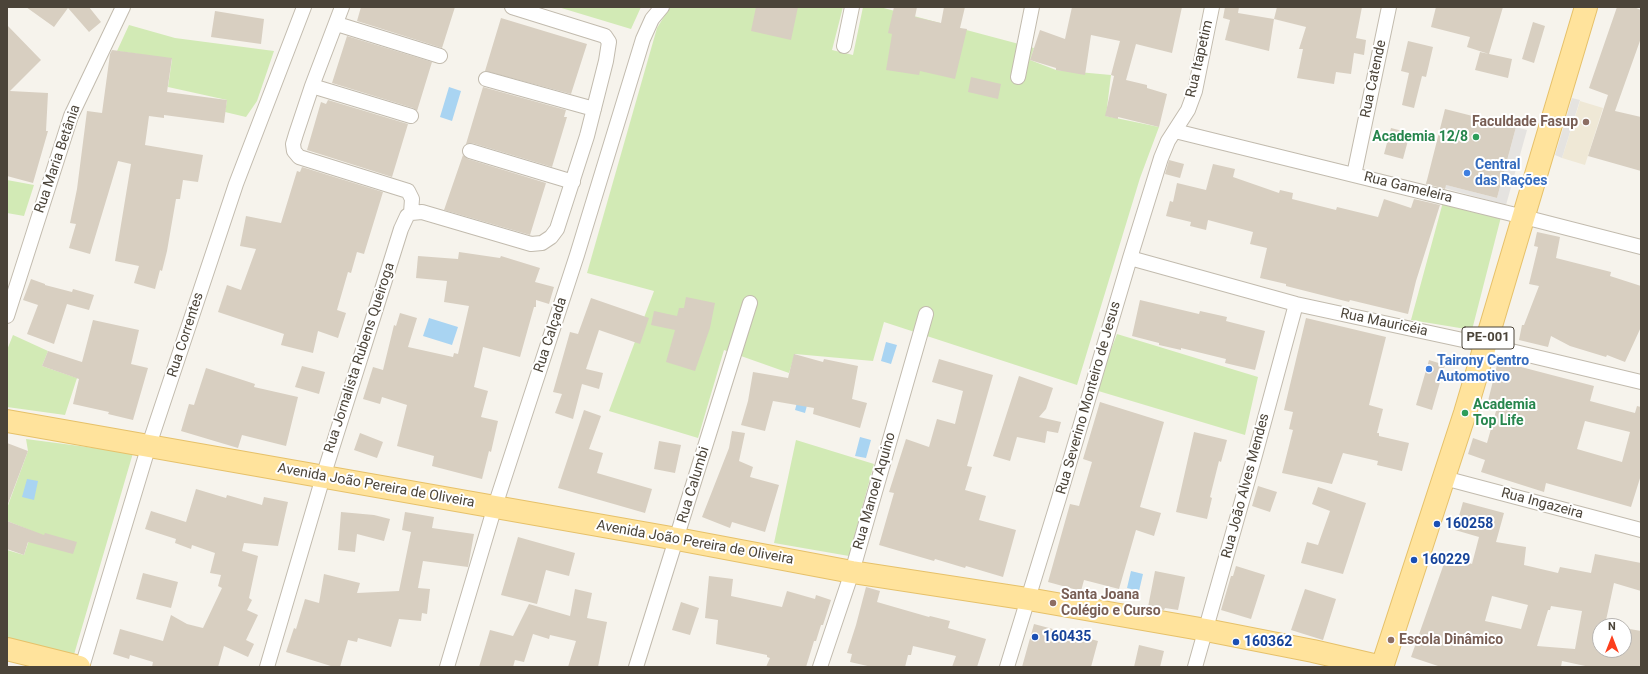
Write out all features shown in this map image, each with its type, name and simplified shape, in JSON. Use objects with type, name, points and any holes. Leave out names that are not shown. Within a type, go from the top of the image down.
[{"type":"main road","name":"PE-001","points":[[1382,667],[1486,345],[1586,7]]},
{"type":"main road","name":"Avenida João Pereira de Oliveira","points":[[7,421],[495,506],[852,572],[1028,599],[1206,630],[1313,651],[1382,667]]},
{"type":"main road","points":[[7,649],[80,667]]},
{"type":"street","name":"Rua Maria Betânia","points":[[7,316],[71,116],[123,7]]},
{"type":"street","name":"Rua Correntes","points":[[80,667],[149,445],[236,184],[304,7]]},
{"type":"street","points":[[342,7],[312,86],[293,144],[294,151],[299,157],[408,191],[412,199],[411,213],[422,212],[531,244],[542,243],[551,237],[557,229],[573,182],[594,109],[609,49],[609,42],[605,36],[512,7]]},
{"type":"street","name":"Rua Calçada","points":[[447,667],[495,506],[577,255],[643,39],[652,19],[662,7]]},
{"type":"street","points":[[844,46],[852,7]]},
{"type":"street","points":[[1018,77],[1032,7]]},
{"type":"street","name":"Rua Itapetim","points":[[1175,131],[1188,110],[1195,91],[1212,7]]},
{"type":"street","name":"Rua Catende","points":[[1354,175],[1389,7]]},
{"type":"street","points":[[336,24],[440,56]]},
{"type":"street","points":[[486,80],[594,109]]},
{"type":"street","points":[[312,86],[411,116]]},
{"type":"street","name":"Rua Gameleira","points":[[1175,131],[1524,217],[1641,248]]},
{"type":"street","name":"Rua Severino Monteiro de Jesus","points":[[1007,667],[1161,158],[1168,141],[1175,131]]},
{"type":"street","points":[[470,151],[573,182]]},
{"type":"street","name":"Rua Jornalista Rubens Queiroga","points":[[267,667],[323,477],[401,229],[407,216],[411,213]]},
{"type":"street","name":"Rua Mauricéia","points":[[1130,258],[1296,304],[1486,345],[1641,382]]},
{"type":"street","name":"Rua Calumbi","points":[[636,667],[750,303]]},
{"type":"street","name":"Rua João Alves Mendes","points":[[1195,667],[1296,304]]},
{"type":"street","name":"Rua Manoel Aquino","points":[[820,667],[852,572],[926,314]]},
{"type":"street","name":"Rua Ingazeira","points":[[1444,478],[1641,530]]},
{"type":"shaded area","points":[[1572,98],[1580,100],[1562,158],[1555,155]]},
{"type":"shaded area","name":"Faculdade Fasup","points":[[1580,101],[1603,108],[1585,165],[1562,158]]},
{"type":"shaded area","points":[[1516,127],[1527,130],[1506,205],[1426,183],[1427,180],[1497,198]]},
{"type":"green space","points":[[558,7],[641,7],[631,29]]},
{"type":"green space","points":[[670,7],[843,7],[832,50],[853,55],[863,7],[880,7],[1034,48],[1030,60],[1056,70],[1111,75],[1106,116],[1159,127],[1140,178],[1077,385],[884,322],[873,361],[795,354],[789,373],[724,350],[698,438],[609,411],[654,291],[587,273],[657,28]]},
{"type":"green space","points":[[129,25],[175,38],[274,51],[257,101],[246,117],[225,112],[227,100],[168,87],[172,59],[117,51]]},
{"type":"green space","points":[[7,180],[34,185],[24,216],[7,213]]},
{"type":"green space","points":[[1443,202],[1501,217],[1472,330],[1411,320]]},
{"type":"green space","points":[[1117,334],[1258,377],[1245,435],[1095,390]]},
{"type":"green space","points":[[13,335],[48,351],[42,366],[77,378],[65,415],[7,407],[7,350]]},
{"type":"green space","points":[[26,439],[133,453],[73,658],[7,639],[7,550],[24,555],[32,531],[7,521],[7,508],[28,451]]},
{"type":"green space","points":[[796,440],[874,464],[849,556],[774,543]]},
{"type":"water","points":[[449,87],[461,91],[452,121],[440,117]]},
{"type":"water","points":[[429,318],[458,327],[452,345],[423,336]]},
{"type":"water","points":[[886,342],[897,345],[891,364],[881,361]]},
{"type":"water","points":[[800,391],[810,394],[805,413],[795,410]]},
{"type":"water","points":[[860,437],[871,440],[866,458],[855,456]]},
{"type":"water","points":[[27,479],[38,481],[34,500],[22,497]]},
{"type":"water","points":[[1131,571],[1143,574],[1139,591],[1127,588]]},
{"type":"building","points":[[26,7],[89,7],[101,22],[89,32],[68,8],[54,27]]},
{"type":"building","points":[[361,7],[455,7],[442,48],[357,21]]},
{"type":"building","points":[[756,7],[798,7],[791,40],[751,31]]},
{"type":"building","points":[[894,7],[917,7],[915,17],[941,23],[944,7],[965,7],[960,28],[967,29],[955,79],[920,71],[919,75],[886,70],[892,34],[888,33]]},
{"type":"building","points":[[1072,7],[1182,7],[1172,53],[1136,44],[1126,80],[1147,85],[1147,88],[1167,94],[1159,127],[1118,117],[1118,119],[1105,116],[1114,76],[1111,75],[1120,41],[1091,35],[1085,75],[1056,70],[1056,68],[1030,60],[1040,30],[1065,39]]},
{"type":"building","points":[[1225,7],[1239,7],[1238,13],[1274,19],[1269,51],[1225,40],[1230,20],[1223,18]]},
{"type":"building","points":[[1277,7],[1362,7],[1356,38],[1366,40],[1364,55],[1354,53],[1351,74],[1336,72],[1334,84],[1297,78],[1303,49],[1299,49],[1306,27],[1274,19]]},
{"type":"building","points":[[1436,7],[1503,7],[1489,54],[1467,47],[1470,37],[1431,27]]},
{"type":"building","points":[[1617,7],[1634,7],[1641,10],[1641,38],[1615,111],[1641,117],[1641,171],[1588,156],[1608,95],[1589,88]]},
{"type":"building","points":[[215,11],[264,19],[261,44],[211,37]]},
{"type":"building","points":[[501,18],[587,44],[571,94],[485,71]]},
{"type":"building","points":[[1533,22],[1545,26],[1534,63],[1522,59]]},
{"type":"building","points":[[7,25],[41,60],[10,91],[48,93],[46,131],[48,131],[33,183],[7,176]]},
{"type":"building","points":[[347,36],[432,62],[417,111],[413,108],[332,83]]},
{"type":"building","points":[[1408,41],[1433,47],[1426,77],[1422,76],[1414,108],[1402,105],[1409,73],[1401,71]]},
{"type":"building","points":[[112,50],[172,58],[167,92],[227,100],[224,123],[164,115],[164,118],[149,116],[145,145],[203,155],[198,182],[183,180],[180,199],[176,199],[167,251],[162,271],[160,270],[155,289],[134,283],[139,266],[115,261],[131,164],[118,161],[90,254],[69,248],[76,224],[70,223],[77,189],[87,111],[102,113],[110,54]]},
{"type":"building","points":[[1480,52],[1512,59],[1508,78],[1475,70]]},
{"type":"building","points":[[971,77],[1001,84],[998,99],[968,92]]},
{"type":"building","points":[[483,87],[566,110],[564,117],[567,117],[552,167],[472,143],[466,144]]},
{"type":"building","points":[[328,100],[408,124],[392,177],[307,150],[321,102],[326,104]]},
{"type":"building","points":[[1445,109],[1516,127],[1497,198],[1446,185],[1445,189],[1426,184]]},
{"type":"building","points":[[1391,128],[1410,133],[1403,159],[1384,154]]},
{"type":"building","points":[[463,155],[468,159],[546,183],[530,235],[444,210]]},
{"type":"building","points":[[1169,160],[1184,164],[1180,178],[1165,174]]},
{"type":"building","points":[[1213,164],[1235,169],[1233,177],[1279,193],[1280,190],[1293,193],[1292,199],[1336,210],[1337,207],[1378,217],[1384,199],[1411,208],[1414,199],[1440,205],[1416,281],[1408,314],[1350,300],[1349,302],[1260,278],[1267,248],[1250,244],[1253,232],[1208,220],[1206,230],[1190,226],[1191,222],[1166,216],[1170,201],[1173,202],[1177,183],[1206,190]]},
{"type":"building","points":[[302,167],[383,192],[364,254],[357,252],[351,273],[348,272],[337,310],[346,313],[338,338],[318,331],[313,353],[281,345],[284,334],[218,312],[227,285],[241,290],[256,249],[240,246],[246,216],[281,223],[297,171],[300,172]]},
{"type":"building","points":[[1537,232],[1560,237],[1556,258],[1611,272],[1610,276],[1641,286],[1641,327],[1625,362],[1607,355],[1606,357],[1570,346],[1551,336],[1548,347],[1519,340],[1522,325],[1524,325],[1539,286],[1529,284],[1538,247],[1534,246]]},
{"type":"building","points":[[459,252],[500,258],[501,256],[540,268],[535,282],[554,287],[549,304],[536,300],[536,307],[534,307],[520,357],[483,347],[474,387],[488,391],[481,417],[498,421],[491,452],[489,451],[482,479],[432,466],[434,456],[397,446],[407,405],[382,397],[380,404],[363,399],[373,367],[383,370],[394,325],[396,326],[400,313],[417,318],[408,347],[453,357],[454,353],[458,354],[469,306],[444,302],[447,281],[416,278],[418,256],[458,259]]},
{"type":"building","points":[[31,279],[45,285],[72,292],[73,289],[94,295],[89,310],[67,304],[54,344],[27,334],[38,305],[23,300]]},
{"type":"building","points":[[686,297],[715,303],[710,328],[695,371],[666,362],[675,330],[651,325],[654,311],[677,316],[679,308],[684,308]]},
{"type":"building","points":[[591,298],[649,318],[640,344],[599,330],[586,369],[603,373],[599,389],[582,384],[573,419],[555,413],[562,394],[553,392],[570,332],[578,334]]},
{"type":"building","points":[[1140,300],[1199,314],[1200,311],[1227,317],[1226,321],[1265,331],[1255,370],[1225,363],[1226,359],[1181,348],[1181,350],[1159,345],[1159,343],[1132,336]]},
{"type":"building","points":[[1306,318],[1386,337],[1369,405],[1383,409],[1377,433],[1379,433],[1379,436],[1409,443],[1402,471],[1377,465],[1378,461],[1343,453],[1332,484],[1282,473],[1293,430],[1289,429],[1293,412],[1284,410]]},
{"type":"building","points":[[93,320],[139,330],[131,364],[148,368],[133,420],[108,414],[109,412],[73,404],[79,379],[42,366],[48,351],[82,362]]},
{"type":"building","points":[[794,354],[823,362],[824,359],[858,366],[852,399],[867,403],[860,428],[813,414],[814,408],[773,401],[765,431],[741,425],[748,401],[753,372],[788,378]]},
{"type":"building","points":[[939,359],[993,375],[967,466],[972,467],[965,490],[986,496],[979,520],[1016,530],[1003,577],[966,566],[965,568],[935,559],[934,561],[879,545],[894,493],[889,492],[906,439],[929,447],[937,419],[955,424],[963,391],[932,382]]},
{"type":"building","points":[[1429,360],[1445,365],[1432,410],[1416,405]]},
{"type":"building","points":[[1498,361],[1594,386],[1590,401],[1635,413],[1637,406],[1641,407],[1641,475],[1631,507],[1546,483],[1544,492],[1481,472],[1485,460],[1468,454],[1473,438],[1487,443],[1498,404],[1488,401]],"holes":[[[1585,421],[1630,432],[1622,462],[1577,449]]]},
{"type":"building","points":[[302,366],[325,372],[319,394],[295,387]]},
{"type":"building","points":[[206,368],[255,384],[254,387],[298,397],[286,446],[242,435],[238,448],[181,431],[189,404],[194,405]]},
{"type":"building","points":[[1019,376],[1053,388],[1046,409],[1039,417],[1061,422],[1058,433],[1047,431],[1045,443],[1017,437],[1010,461],[993,456]]},
{"type":"building","points":[[1100,402],[1164,422],[1140,507],[1161,513],[1154,536],[1136,530],[1119,589],[1084,580],[1081,591],[1048,582],[1070,504],[1079,506],[1092,462],[1083,459]]},
{"type":"building","points":[[584,410],[601,416],[589,449],[603,453],[597,473],[652,489],[645,513],[558,488]]},
{"type":"building","points":[[732,431],[745,433],[739,461],[753,467],[750,477],[779,485],[765,532],[732,522],[730,528],[702,517],[729,448]]},
{"type":"building","points":[[1194,432],[1227,440],[1221,462],[1219,461],[1210,497],[1212,498],[1207,519],[1176,512]]},
{"type":"building","points":[[360,433],[383,442],[377,458],[354,450]]},
{"type":"building","points":[[659,441],[681,445],[675,473],[654,469]]},
{"type":"building","points":[[7,443],[28,451],[8,504],[7,504]]},
{"type":"building","points":[[1258,486],[1277,492],[1270,512],[1252,506]]},
{"type":"building","points":[[1318,487],[1366,503],[1343,574],[1301,563],[1307,542],[1318,545],[1330,511],[1312,504]]},
{"type":"building","points":[[196,489],[226,498],[227,495],[262,505],[264,497],[288,502],[278,546],[244,543],[242,551],[258,556],[249,598],[252,600],[247,610],[258,615],[246,640],[254,644],[248,657],[224,646],[218,667],[152,667],[153,662],[130,655],[129,659],[113,654],[120,629],[163,641],[171,615],[187,624],[203,628],[222,588],[218,586],[221,575],[210,573],[215,553],[192,545],[191,549],[175,543],[176,539],[145,529],[151,511],[186,522]]},
{"type":"building","points":[[1463,502],[1504,513],[1496,542],[1526,547],[1524,565],[1558,573],[1560,567],[1591,573],[1595,554],[1641,563],[1641,591],[1614,583],[1606,618],[1592,618],[1592,658],[1632,658],[1632,629],[1641,631],[1641,667],[1590,667],[1562,661],[1561,667],[1441,667],[1411,657],[1447,555],[1472,564],[1479,537],[1455,530]],"holes":[[[1492,596],[1528,605],[1521,629],[1485,621]],[[1551,606],[1582,611],[1575,649],[1537,646],[1548,610],[1550,610]]]},
{"type":"building","points":[[341,512],[374,515],[390,519],[384,541],[357,534],[355,552],[338,550]]},
{"type":"building","points":[[405,512],[434,517],[432,528],[474,534],[468,567],[423,561],[418,588],[430,589],[427,614],[422,613],[421,621],[399,619],[391,647],[358,638],[357,642],[348,640],[340,667],[334,667],[286,652],[294,628],[296,629],[305,599],[319,603],[324,574],[360,583],[357,593],[399,591],[411,532],[402,530]]},
{"type":"building","points":[[7,521],[44,535],[45,533],[77,542],[73,554],[28,542],[24,555],[7,549]]},
{"type":"building","points":[[518,537],[575,553],[569,576],[546,570],[537,604],[501,595]]},
{"type":"building","points":[[1236,566],[1265,575],[1251,619],[1221,610],[1231,576],[1233,576]]},
{"type":"building","points":[[1155,571],[1185,577],[1178,610],[1165,608],[1164,610],[1148,607]]},
{"type":"building","points":[[143,573],[178,582],[171,608],[136,599]]},
{"type":"building","points":[[709,576],[733,579],[731,596],[782,607],[787,591],[815,599],[816,595],[831,600],[823,625],[821,625],[816,641],[814,641],[806,667],[766,667],[770,658],[767,657],[767,655],[716,644],[718,620],[705,618]]},
{"type":"building","points":[[866,587],[880,591],[877,602],[929,617],[950,621],[948,628],[986,639],[977,667],[952,667],[956,656],[913,646],[911,655],[908,655],[905,667],[872,667],[850,662],[852,654],[847,653]]},
{"type":"building","points":[[575,589],[592,593],[587,618],[607,622],[598,667],[568,667],[576,641],[550,635],[549,639],[533,634],[524,662],[515,660],[513,667],[479,667],[490,630],[513,636],[529,604],[570,616]]},
{"type":"building","points":[[1305,589],[1336,599],[1323,640],[1291,630]]},
{"type":"building","points":[[681,602],[699,608],[690,635],[672,630]]},
{"type":"building","points":[[1034,624],[1098,641],[1091,667],[1022,667]]},
{"type":"building","points":[[1139,645],[1164,651],[1160,667],[1134,667]]},
{"type":"place","name":"Faculdade Fasup","points":[[1586,122]]},
{"type":"place","name":"Academia 12/8","points":[[1476,137]]},
{"type":"place","name":"Central das Rações","points":[[1467,173]]},
{"type":"place","name":"Tairony Centro Automotivo","points":[[1429,369]]},
{"type":"place","name":"Academia Top Life","points":[[1465,413]]},
{"type":"place","name":"160258","points":[[1437,524]]},
{"type":"place","name":"160229","points":[[1414,560]]},
{"type":"place","name":"Santa Joana Colégio e Curso","points":[[1053,603]]},
{"type":"place","name":"160435","points":[[1035,637]]},
{"type":"place","name":"Escola Dinâmico","points":[[1391,640]]},
{"type":"place","name":"160362","points":[[1236,642]]}]
